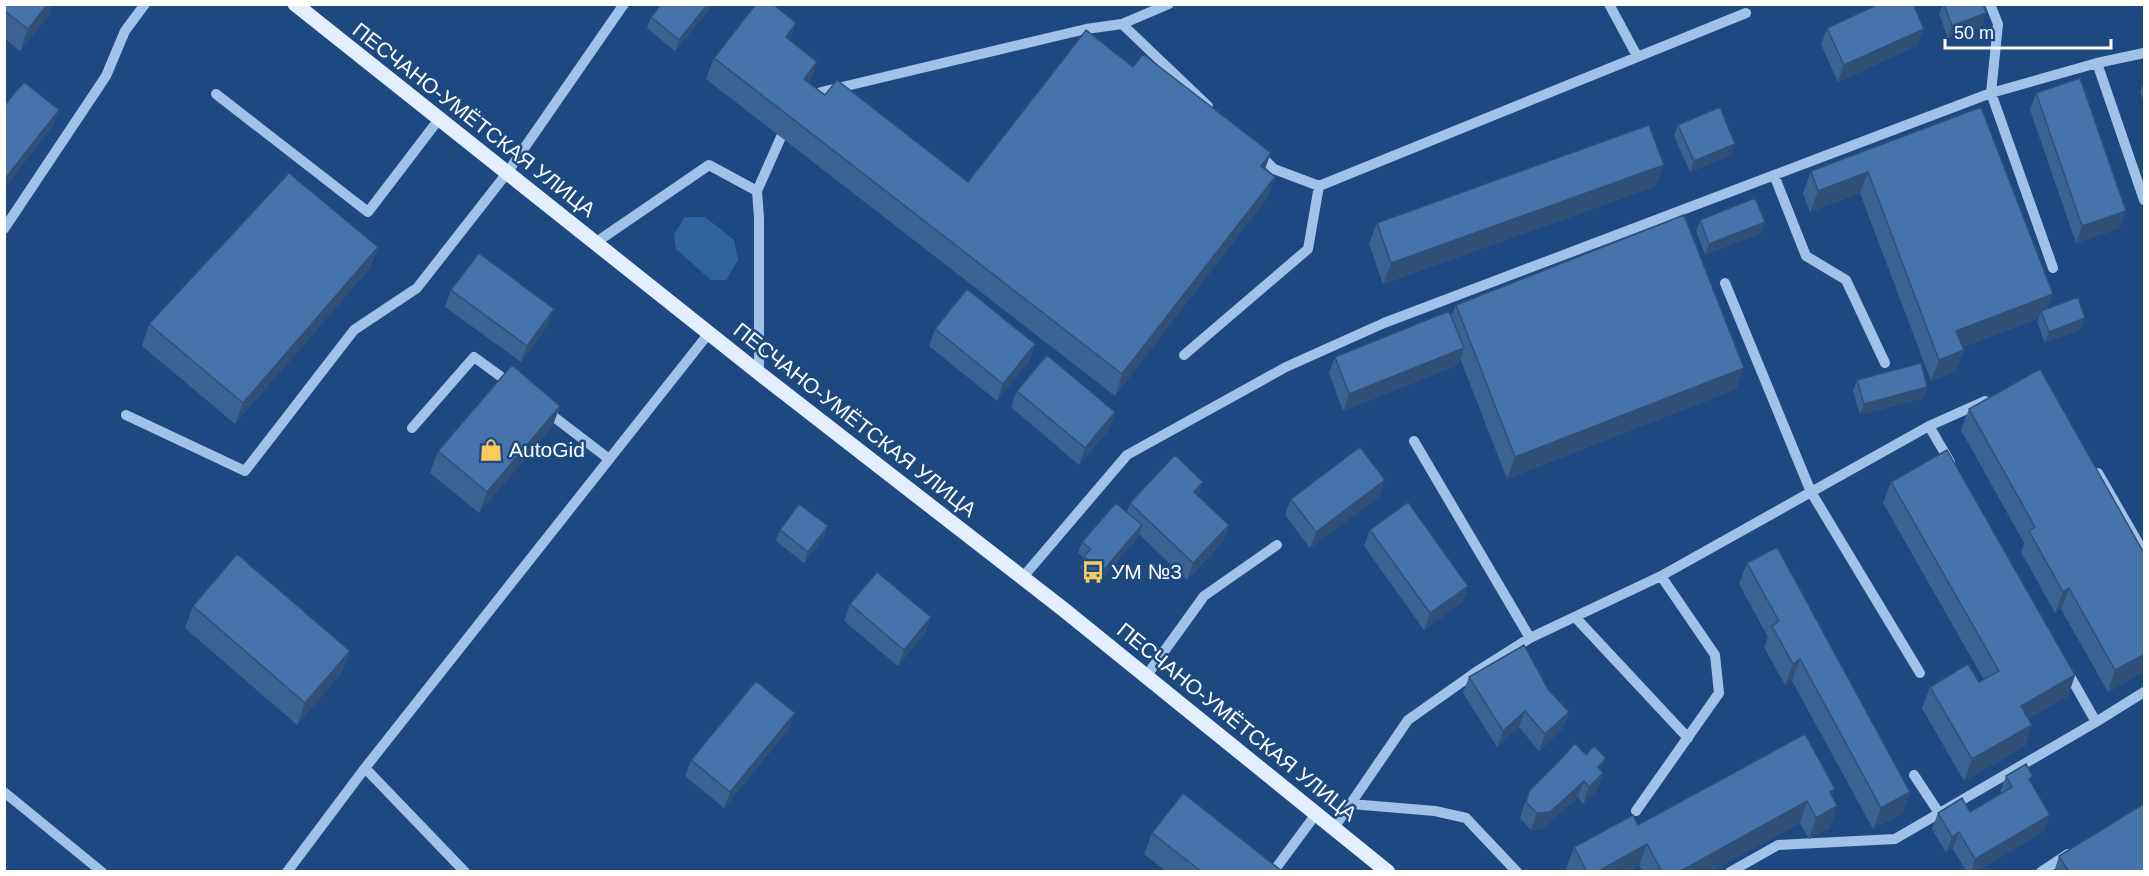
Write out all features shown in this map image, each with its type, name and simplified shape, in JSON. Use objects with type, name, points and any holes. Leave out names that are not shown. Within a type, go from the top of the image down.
[{"type":"main road","name":"ПЕСЧАНО-УМЁТСКАЯ УЛИЦА","points":[[295,4],[759,373],[1147,675],[1388,872]]},
{"type":"lane","points":[[4,229],[100,86],[125,31],[145,4]]},
{"type":"lane","points":[[126,415],[245,471],[354,330],[417,288],[507,172],[624,4]]},
{"type":"lane","points":[[806,107],[821,92],[1086,29],[1122,24],[1169,4]]},
{"type":"lane","points":[[1609,4],[1637,56]]},
{"type":"lane","points":[[1990,4],[1998,24],[1991,93],[2053,267]]},
{"type":"lane","points":[[1249,145],[1274,169],[1319,186],[1746,13]]},
{"type":"lane","points":[[1122,24],[1215,113]]},
{"type":"lane","points":[[1023,577],[1127,455],[1286,367],[1384,323],[1991,93],[2097,63],[2145,53]]},
{"type":"lane","points":[[2097,63],[2145,200]]},
{"type":"lane","points":[[216,94],[368,212],[439,119]]},
{"type":"lane","points":[[759,373],[757,191],[781,137]]},
{"type":"lane","points":[[595,243],[709,165],[757,191]]},
{"type":"lane","points":[[1774,175],[1806,256],[1846,280],[1884,363]]},
{"type":"lane","points":[[1184,355],[1308,249],[1319,186]]},
{"type":"lane","points":[[1725,283],[1811,492],[1920,673]]},
{"type":"lane","points":[[288,872],[365,768],[709,333]]},
{"type":"lane","points":[[412,428],[474,357],[519,391]]},
{"type":"lane","points":[[1334,828],[1408,720],[1476,672],[1530,638],[1661,576],[1929,426],[1991,399]]},
{"type":"lane","points":[[537,404],[609,459]]},
{"type":"lane","points":[[1929,426],[1958,477]]},
{"type":"lane","points":[[1414,441],[1530,638]]},
{"type":"lane","points":[[2093,465],[2145,553]]},
{"type":"lane","points":[[1147,675],[1204,596],[1277,545]]},
{"type":"lane","points":[[1636,811],[1719,693],[1715,656],[1661,576]]},
{"type":"lane","points":[[1575,617],[1688,738]]},
{"type":"lane","points":[[2062,661],[2096,722]]},
{"type":"lane","points":[[1730,872],[1778,845],[1895,839],[2145,692]]},
{"type":"lane","points":[[365,768],[465,872]]},
{"type":"lane","points":[[1914,775],[1939,813]]},
{"type":"lane","points":[[4,792],[102,872]]},
{"type":"lane","points":[[1350,804],[1435,811],[1466,818],[1517,872]]},
{"type":"lane","points":[[1273,872],[1316,814]]},
{"type":"lane","points":[[2041,872],[2079,847]]},
{"type":"shaded area","points":[[685,217],[705,217],[734,240],[738,260],[726,280],[711,280],[676,249],[674,234]]},
{"type":"building","points":[[4,4],[48,4],[28,29],[6,12],[4,14]]},
{"type":"building","points":[[661,4],[708,4],[679,40],[651,17]]},
{"type":"building","points":[[756,4],[773,4],[796,23],[786,37],[817,62],[804,79],[825,95],[837,80],[968,182],[1086,30],[1133,67],[1143,54],[1271,153],[1261,166],[1275,177],[1122,374],[714,58]]},
{"type":"building","points":[[1879,4],[1913,4],[1924,29],[1844,65],[1827,28]]},
{"type":"building","points":[[1944,4],[1983,4],[1986,13],[1952,26]]},
{"type":"building","points":[[2080,78],[2126,211],[2082,226],[2036,93]]},
{"type":"building","points":[[24,82],[59,110],[4,180],[4,106]]},
{"type":"building","points":[[1720,107],[1735,144],[1694,161],[1678,125]]},
{"type":"building","points":[[1981,107],[2053,294],[1956,331],[1964,350],[1939,360],[1868,172],[1818,191],[1811,171]]},
{"type":"building","points":[[1649,125],[1664,165],[1391,263],[1377,223]]},
{"type":"building","points":[[289,173],[378,247],[243,403],[149,324]]},
{"type":"building","points":[[1755,198],[1765,222],[1709,244],[1700,220]]},
{"type":"building","points":[[1684,215],[1744,368],[1515,457],[1456,305]]},
{"type":"building","points":[[479,253],[554,309],[527,346],[451,290]]},
{"type":"building","points":[[967,289],[1035,344],[1003,384],[935,329]]},
{"type":"building","points":[[2078,297],[2085,318],[2049,332],[2041,311]]},
{"type":"building","points":[[1449,311],[1464,348],[1349,394],[1335,357]]},
{"type":"building","points":[[1047,355],[1115,412],[1085,448],[1017,391]]},
{"type":"building","points":[[1921,363],[1927,387],[1864,404],[1857,380]]},
{"type":"building","name":"AutoGid","points":[[512,365],[560,406],[487,492],[438,451]]},
{"type":"building","points":[[2040,369],[2145,555],[2145,654],[2115,670],[2069,588],[2063,592],[2029,531],[2035,527],[1969,409]]},
{"type":"building","points":[[1360,447],[1385,480],[1316,532],[1291,499]]},
{"type":"building","points":[[1947,450],[2075,675],[2021,706],[2032,725],[1972,759],[1930,687],[1968,664],[1979,682],[1999,671],[1891,482]]},
{"type":"building","points":[[1175,455],[1203,482],[1194,492],[1229,525],[1193,563],[1130,503]]},
{"type":"building","points":[[1408,502],[1468,586],[1430,613],[1370,530]]},
{"type":"building","points":[[1116,503],[1142,525],[1102,572],[1084,556],[1091,549],[1082,542]]},
{"type":"building","points":[[799,504],[828,526],[808,552],[780,530]]},
{"type":"building","points":[[1777,547],[1910,792],[1881,808],[1800,659],[1793,664],[1772,626],[1779,621],[1747,563]]},
{"type":"building","points":[[237,554],[350,651],[305,703],[193,606]]},
{"type":"building","points":[[877,572],[931,617],[904,650],[850,604]]},
{"type":"building","points":[[1524,645],[1548,689],[1569,712],[1545,734],[1525,711],[1503,731],[1469,677]]},
{"type":"building","points":[[756,681],[795,713],[730,792],[691,760]]},
{"type":"building","points":[[1805,734],[1835,789],[1830,792],[1837,806],[1816,818],[1807,801],[1679,872],[1662,872],[1647,844],[1597,872],[1587,872],[1574,847],[1633,815],[1638,825]]},
{"type":"building","points":[[1575,743],[1586,755],[1594,746],[1606,758],[1598,767],[1603,773],[1589,787],[1584,781],[1550,812],[1537,813],[1526,802],[1529,791]]},
{"type":"building","points":[[2026,764],[2033,776],[2029,779],[2050,815],[1975,859],[1959,832],[1952,837],[1938,813],[1962,798],[1970,812],[2012,787],[2006,776]]},
{"type":"building","points":[[1183,793],[1283,872],[1202,872],[1152,833]]},
{"type":"building","points":[[2145,803],[2145,872],[2069,872],[2059,856]]},
{"type":"place","name":"AutoGid","points":[[491,450]]},
{"type":"place","name":"УМ №3","points":[[1093,572]]}]
